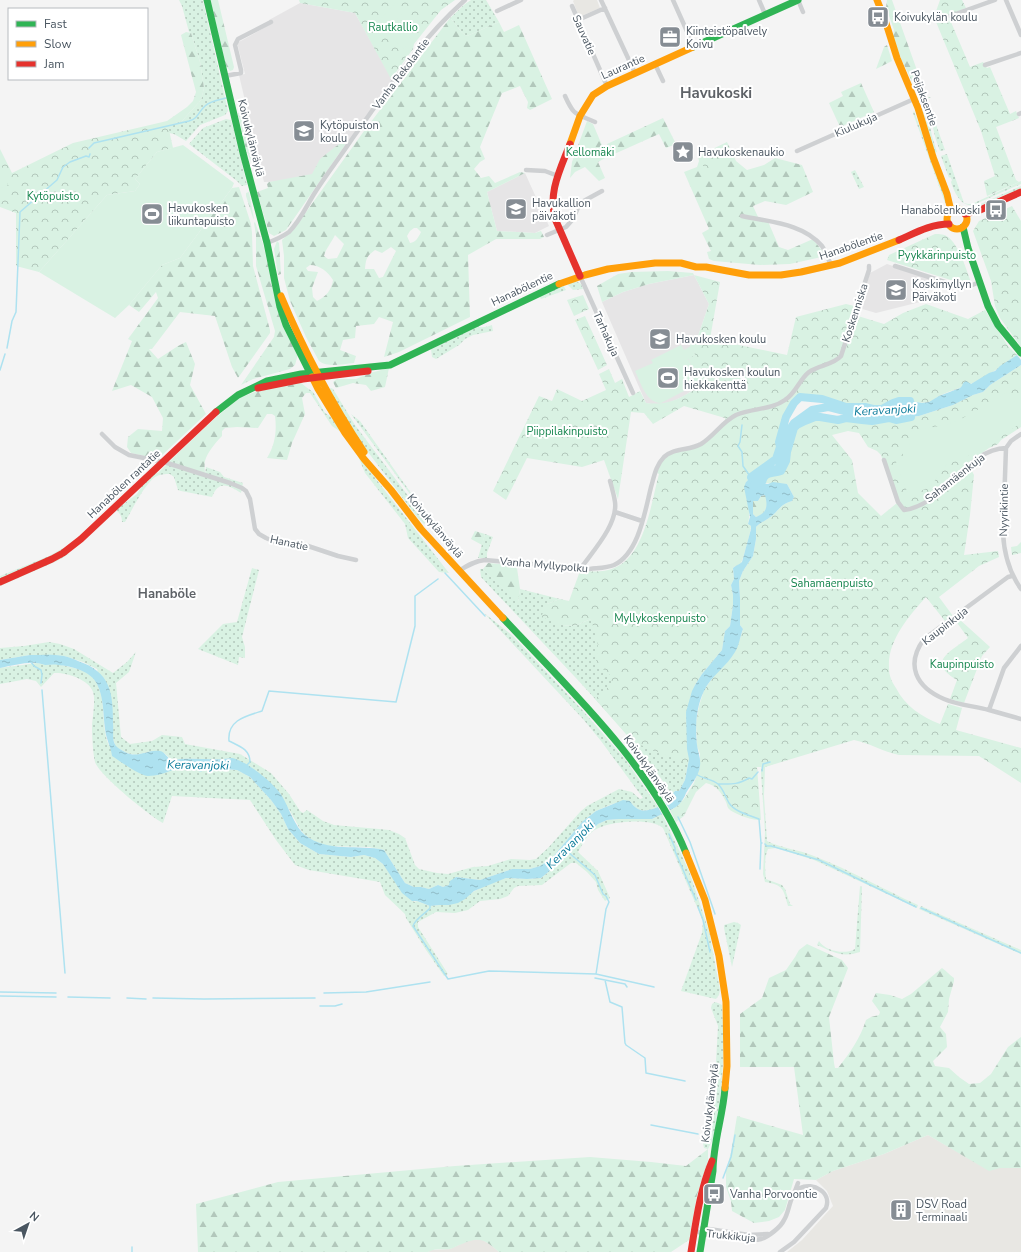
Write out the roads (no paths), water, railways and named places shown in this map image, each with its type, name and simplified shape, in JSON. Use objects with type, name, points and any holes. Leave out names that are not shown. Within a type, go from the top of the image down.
[{"type":"main road","name":"Koivukylänväylä","points":[[207,0],[243,153],[267,243],[280,307],[286,325],[314,375],[350,430],[391,490],[421,528],[596,718],[637,768],[669,817],[688,857],[705,900],[719,956],[724,987],[727,1033],[724,1101],[713,1159],[713,1171],[700,1252]]},
{"type":"main road","name":"Laurantie","points":[[580,276],[556,221],[553,212],[552,200],[558,176],[580,116],[593,95],[607,86],[635,73],[798,0]]},
{"type":"main road","name":"Peijaksentie","points":[[878,0],[897,58],[914,99],[932,157],[947,194],[950,214]]},
{"type":"main road","points":[[968,248],[952,226],[950,214],[955,210],[962,212],[982,209],[1021,192]]},
{"type":"main road","name":"Peijaksentie","points":[[947,194],[962,212]]},
{"type":"main road","points":[[952,226],[959,229],[982,209]]},
{"type":"main road","points":[[962,212],[968,248],[988,306],[1012,343],[1021,353]]},
{"type":"main road","name":"Hanabölentie","points":[[931,226],[950,214]]},
{"type":"main road","name":"Hanabölentie","points":[[314,375],[368,371],[378,367],[390,365],[563,282],[609,268],[628,265],[667,263],[685,264],[695,268],[705,267],[729,272],[781,275],[832,266],[931,226],[940,224],[952,226]]},
{"type":"main road","name":"Hanabölen rantatie","points":[[0,582],[52,559],[63,553],[81,539],[218,410],[238,395],[267,381],[314,375]]},
{"type":"main road","name":"Koivukylänväylä","points":[[691,1252],[703,1189],[708,1170],[713,1159]]},
{"type":"street","name":"Vanha Rekolantie","points":[[267,243],[287,233],[297,223],[315,193],[406,65],[430,35],[450,13],[465,0]]},
{"type":"street","points":[[497,11],[521,0]]},
{"type":"street","points":[[601,0],[635,73]]},
{"type":"street","points":[[673,0],[694,47]]},
{"type":"street","points":[[759,0],[765,14]]},
{"type":"street","points":[[798,0],[803,12]]},
{"type":"street","points":[[950,16],[995,0]]},
{"type":"street","points":[[1006,0],[1021,35]]},
{"type":"street","name":"Sauvatie","points":[[572,6],[607,86]]},
{"type":"street","points":[[578,20],[605,8]]},
{"type":"street","points":[[225,76],[241,73],[235,45],[238,39],[271,22]]},
{"type":"street","points":[[985,65],[1021,53]]},
{"type":"street","points":[[655,64],[663,81]]},
{"type":"street","points":[[565,96],[573,112],[595,122]]},
{"type":"street","name":"Kiulukuja","points":[[797,151],[914,99]]},
{"type":"street","points":[[526,170],[545,171],[558,176]]},
{"type":"street","points":[[547,235],[571,222],[580,204],[602,191]]},
{"type":"street","points":[[742,216],[784,225],[803,231],[822,247],[832,266]]},
{"type":"street","name":"Koskenniska","points":[[838,359],[843,352],[869,266]]},
{"type":"street","points":[[895,266],[960,287],[967,287],[980,282]]},
{"type":"street","name":"Tarhakuja","points":[[580,276],[633,393]]},
{"type":"street","name":"Vanha Myllypolku","points":[[459,571],[467,565],[485,560],[564,568],[590,569],[613,566],[625,557],[632,548],[642,521],[654,475],[657,467],[666,456],[675,450],[696,446],[736,415],[781,403],[790,396],[809,372],[838,359]]},
{"type":"street","name":"Hanatie","points":[[102,434],[115,447],[129,455],[164,462],[242,488],[246,491],[250,498],[255,528],[259,534],[266,538],[275,542],[305,546],[356,560]]},
{"type":"street","points":[[1006,448],[1011,441],[1021,434]]},
{"type":"street","name":"Sahamäenkuja","points":[[884,460],[898,502],[904,510],[916,507],[930,500],[974,461],[991,450],[1006,448]]},
{"type":"street","name":"Nyyrikintie","points":[[1006,448],[1003,533],[1004,546],[1012,576],[1021,589]]},
{"type":"street","points":[[581,568],[610,525],[615,512],[616,504],[610,481]]},
{"type":"street","points":[[615,512],[642,521]]},
{"type":"street","name":"Kaupinkuja","points":[[1012,576],[1008,577],[924,639],[914,656],[914,664],[918,679],[933,693],[954,702],[1021,719]]},
{"type":"street","points":[[989,710],[1004,668],[1021,646]]},
{"type":"street","name":"Trukkikuja","points":[[695,1230],[703,1230],[758,1240],[766,1237],[768,1234],[775,1231],[784,1221],[798,1184]]},
{"type":"street","points":[[780,1252],[794,1242],[827,1206],[827,1198],[823,1192],[815,1186],[804,1187],[797,1190],[793,1194]]},
{"type":"water","points":[[1017,355],[1021,360],[1021,365],[990,385],[983,392],[973,395],[953,405],[919,416],[911,417],[910,401],[922,403],[929,402],[939,396],[960,388],[966,381],[971,384],[995,371]]},
{"type":"water","points":[[751,477],[758,478],[759,483],[768,484],[773,482],[787,484],[794,497],[792,501],[780,507],[772,516],[756,527],[756,539],[753,556],[743,571],[739,581],[740,625],[743,629],[732,657],[707,686],[701,697],[696,724],[697,745],[700,761],[699,770],[682,801],[670,810],[664,800],[671,796],[675,791],[679,791],[685,780],[689,759],[687,749],[686,712],[692,691],[702,674],[722,650],[725,631],[730,626],[733,605],[731,585],[734,579],[733,568],[742,562],[751,529],[751,526],[748,524],[750,517],[744,487],[746,482]],"holes":[[[765,495],[766,509],[756,517],[753,514],[753,501],[758,501],[761,496]]]},
{"type":"water","points":[[30,655],[56,655],[68,657],[89,666],[104,678],[111,693],[114,742],[120,749],[134,755],[151,751],[160,751],[172,760],[232,758],[238,760],[253,768],[273,785],[285,801],[301,832],[305,835],[314,841],[333,846],[374,848],[384,850],[405,883],[414,887],[429,889],[438,885],[443,887],[449,885],[450,881],[456,877],[480,880],[512,869],[530,869],[540,866],[551,859],[583,821],[596,811],[623,800],[630,801],[636,808],[642,810],[649,810],[658,807],[662,814],[652,819],[607,820],[598,824],[558,864],[541,878],[506,878],[474,891],[458,903],[430,906],[417,901],[412,901],[402,893],[383,864],[375,858],[364,855],[351,857],[319,854],[300,843],[288,829],[281,814],[271,800],[250,777],[237,770],[207,769],[200,772],[192,768],[181,767],[174,768],[173,770],[160,774],[148,776],[129,768],[112,756],[106,733],[101,695],[94,679],[80,670],[55,665],[32,663],[0,668],[0,660]]},
{"type":"waterway","points":[[89,148],[94,143],[192,120],[197,117],[207,104],[226,98]]},
{"type":"waterway","points":[[7,348],[12,321],[16,312],[20,212],[57,180],[63,167],[70,162],[86,156],[89,157],[90,154]]},
{"type":"waterway","points":[[0,370],[5,354]]},
{"type":"waterway","name":"Hanabölenkoski","points":[[800,397],[822,399],[846,407],[865,407],[873,409],[882,409],[899,401],[910,401],[911,417],[896,420],[889,418],[872,421],[846,418],[838,420],[815,417],[805,421],[794,428],[786,461],[781,471],[767,474],[763,478],[762,482],[759,483],[758,478],[751,477],[776,459],[786,417],[794,403],[800,397]]},
{"type":"waterway","name":"Keravanjoki","points":[[753,486],[765,471],[777,469],[779,467],[790,429],[794,423],[812,410],[828,407],[855,414],[896,412],[922,408]]},
{"type":"waterway","points":[[742,425],[740,442],[738,446],[742,452],[743,466],[752,479]]},
{"type":"waterway","points":[[445,573],[485,616]]},
{"type":"waterway","points":[[246,766],[250,762],[248,754],[243,748],[229,741],[229,734],[231,728],[239,720],[262,711],[269,691],[396,702],[415,626],[415,596],[438,579]]},
{"type":"waterway","points":[[31,662],[34,666],[41,670],[41,683]]},
{"type":"waterway","points":[[42,690],[65,973]]},
{"type":"waterway","points":[[762,771],[763,764],[770,762]]},
{"type":"waterway","points":[[718,784],[734,784],[749,778],[752,779],[758,772]]},
{"type":"waterway","points":[[696,774],[718,784],[729,803],[735,809],[759,819],[762,843]]},
{"type":"waterway","points":[[678,817],[690,842],[715,914]]},
{"type":"waterway","points":[[669,834],[696,900]]},
{"type":"waterway","points":[[760,869],[761,843]]},
{"type":"waterway","points":[[765,844],[767,846],[819,860],[916,907]]},
{"type":"waterway","points":[[568,852],[595,875],[603,894],[609,902],[606,909],[596,974]]},
{"type":"waterway","points":[[430,904],[430,908],[416,921],[413,926],[448,979],[489,971],[596,974],[654,987]]},
{"type":"waterway","points":[[698,907],[703,920],[710,952]]},
{"type":"waterway","points":[[921,908],[1021,953]]},
{"type":"waterway","points":[[595,978],[625,984],[627,987]]},
{"type":"waterway","points":[[605,980],[610,1002],[622,1007],[625,1043],[645,1058],[646,1073],[685,1081]]},
{"type":"waterway","points":[[324,993],[366,992],[430,982]]},
{"type":"waterway","points":[[0,992],[56,993]]},
{"type":"waterway","points":[[0,996],[56,997]]},
{"type":"waterway","points":[[68,997],[110,998]]},
{"type":"waterway","points":[[127,998],[146,999]]},
{"type":"waterway","points":[[153,998],[315,998]]},
{"type":"waterway","points":[[320,1006],[335,1006],[342,1004]]},
{"type":"waterway","points":[[651,1125],[698,1134]]},
{"type":"waterway","points":[[701,1135],[707,1133]]},
{"type":"waterway","points":[[723,1178],[731,1157],[735,1135]]},
{"type":"waterway","points":[[132,1247],[132,1252]]},
{"type":"place","name":"Koivukylän koulu","points":[[878,17]]},
{"type":"place","name":"Kiinteistöpalvely Koivu","points":[[670,37]]},
{"type":"place","name":"Kytöpuiston koulu","points":[[304,131]]},
{"type":"place","name":"Havukoskenaukio","points":[[683,152]]},
{"type":"place","name":"Havukallion päiväkoti","points":[[516,209]]},
{"type":"place","name":"Hanabölenkoski","points":[[996,210]]},
{"type":"place","name":"Havukosken liikuntapuisto","points":[[152,214]]},
{"type":"place","name":"Koskimyllyn Päiväkoti","points":[[896,290]]},
{"type":"place","name":"Havukosken koulu","points":[[660,339]]},
{"type":"place","name":"Havukosken koulun hiekkakenttä","points":[[668,378]]},
{"type":"place","name":"Vanha Porvoontie","points":[[714,1194]]},
{"type":"place","name":"DSV Road Terminaali","points":[[901,1210]]},
{"type":"district","name":"Havukoski","points":[[716,93]]},
{"type":"district","name":"Hanaböle","points":[[167,594]]},
{"type":"park label","name":"Rautkallio","points":[[393,27]]},
{"type":"park label","name":"Kellomäki","points":[[590,152]]},
{"type":"park label","name":"Kytöpuisto","points":[[53,196]]},
{"type":"park label","name":"Pyykkärinpuisto","points":[[937,255]]},
{"type":"park label","name":"Piippilakinpuisto","points":[[567,431]]},
{"type":"park label","name":"Sahamäenpuisto","points":[[832,583]]},
{"type":"park label","name":"Myllykoskenpuisto","points":[[660,618]]},
{"type":"park label","name":"Kaupinpuisto","points":[[962,664]]}]
